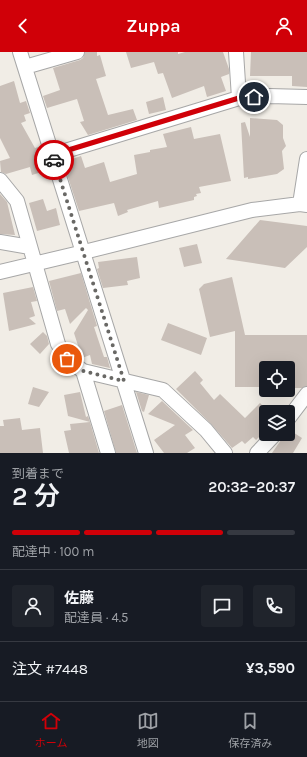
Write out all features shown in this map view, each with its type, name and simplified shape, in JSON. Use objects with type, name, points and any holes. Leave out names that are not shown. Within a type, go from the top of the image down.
[{"type":"street","points":[[20,52],[146,453]]},
{"type":"street","points":[[25,67],[76,52]]},
{"type":"street","points":[[236,52],[239,98]]},
{"type":"street","points":[[52,155],[239,98],[269,96],[307,97]]},
{"type":"street","points":[[0,272],[252,210],[303,205],[307,159]]},
{"type":"street","points":[[0,180],[17,201],[58,344],[67,359],[83,371],[163,390],[206,430],[224,453]]},
{"type":"street","points":[[0,242],[30,247]]},
{"type":"street","points":[[83,371],[108,453]]},
{"type":"street","points":[[295,410],[307,394]]},
{"type":"street","points":[[257,453],[268,441]]},
{"type":"building","points":[[85,52],[97,52],[97,56],[100,55],[106,76],[96,79],[108,115],[133,109],[137,120],[88,135],[80,122],[84,121],[77,99],[47,108],[43,96],[60,90],[53,68],[80,60],[83,58]]},
{"type":"building","points":[[126,52],[178,52],[178,54],[185,52],[223,52],[229,69],[229,74],[221,77],[226,91],[207,97],[204,86],[172,98],[163,73],[158,74],[154,62],[131,68]]},
{"type":"building","points":[[251,52],[307,52],[307,87],[292,86],[292,76],[250,76]]},
{"type":"building","points":[[14,81],[20,103],[26,101],[30,113],[24,115],[26,121],[21,123],[35,148],[41,146],[48,170],[32,175],[30,167],[6,174],[1,172],[0,161],[10,158],[0,138],[0,86]]},
{"type":"building","points":[[163,97],[166,110],[149,114],[146,102]]},
{"type":"building","points":[[250,118],[277,120],[283,125],[283,138],[286,146],[282,151],[284,169],[277,174],[248,179],[248,177],[244,178],[241,123],[245,122],[250,137]]},
{"type":"building","points":[[191,127],[194,139],[220,134],[231,181],[199,187],[201,193],[196,194],[197,196],[194,197],[194,200],[159,208],[158,201],[127,210],[128,212],[118,216],[114,203],[79,211],[63,162],[81,156],[85,168],[104,162],[110,182],[137,174],[134,155],[167,147],[163,134]]},
{"type":"building","points":[[0,194],[7,202],[15,235],[0,234]]},
{"type":"building","points":[[43,199],[47,211],[56,208],[60,225],[37,231],[29,203]]},
{"type":"building","points":[[260,220],[307,226],[307,247],[285,268],[226,259]]},
{"type":"building","points":[[197,244],[202,263],[184,267],[179,248]]},
{"type":"building","points":[[137,257],[140,278],[127,281],[128,285],[103,288],[97,269],[99,268],[98,262]]},
{"type":"building","points":[[81,273],[97,326],[94,327],[104,357],[107,357],[110,368],[92,364],[90,355],[82,358],[74,333],[88,310],[86,308],[70,324],[65,309],[57,311],[49,281]]},
{"type":"building","points":[[232,277],[245,335],[307,335],[307,386],[295,388],[295,361],[259,361],[259,387],[235,387],[235,331],[210,337],[199,289],[204,284]]},
{"type":"building","points":[[33,287],[37,301],[31,302],[35,316],[29,318],[36,324],[9,331],[3,293]]},
{"type":"building","points":[[168,323],[207,338],[201,355],[161,340]]},
{"type":"building","points":[[43,332],[47,336],[49,344],[40,354],[30,344]]},
{"type":"building","points":[[195,371],[203,380],[200,383],[214,400],[220,394],[245,418],[260,403],[262,405],[259,405],[259,437],[256,440],[253,437],[245,444],[242,441],[232,448],[212,425],[176,389]]},
{"type":"building","points":[[33,387],[49,392],[39,407],[28,404]]},
{"type":"building","points":[[80,392],[86,417],[88,416],[90,422],[68,416],[64,395]]},
{"type":"building","points":[[136,392],[149,395],[144,412],[142,411]]},
{"type":"building","points":[[162,401],[193,430],[185,435],[195,448],[187,453],[164,453],[154,440],[175,425],[148,414]]},
{"type":"building","points":[[122,405],[137,453],[116,453],[104,411]]},
{"type":"building","points":[[20,418],[22,430],[40,428],[43,453],[0,453],[0,426],[4,426],[3,420]]},
{"type":"building","points":[[90,422],[99,453],[69,453],[64,431],[71,430],[70,424]]},
{"type":"building","points":[[295,434],[302,438],[293,453],[272,453],[280,441],[295,441]]},
{"type":"way so far","points":[[54,160],[124,381],[83,371],[67,359]]},
{"type":"route","points":[[54,160],[52,155],[239,98],[254,97]]}]
